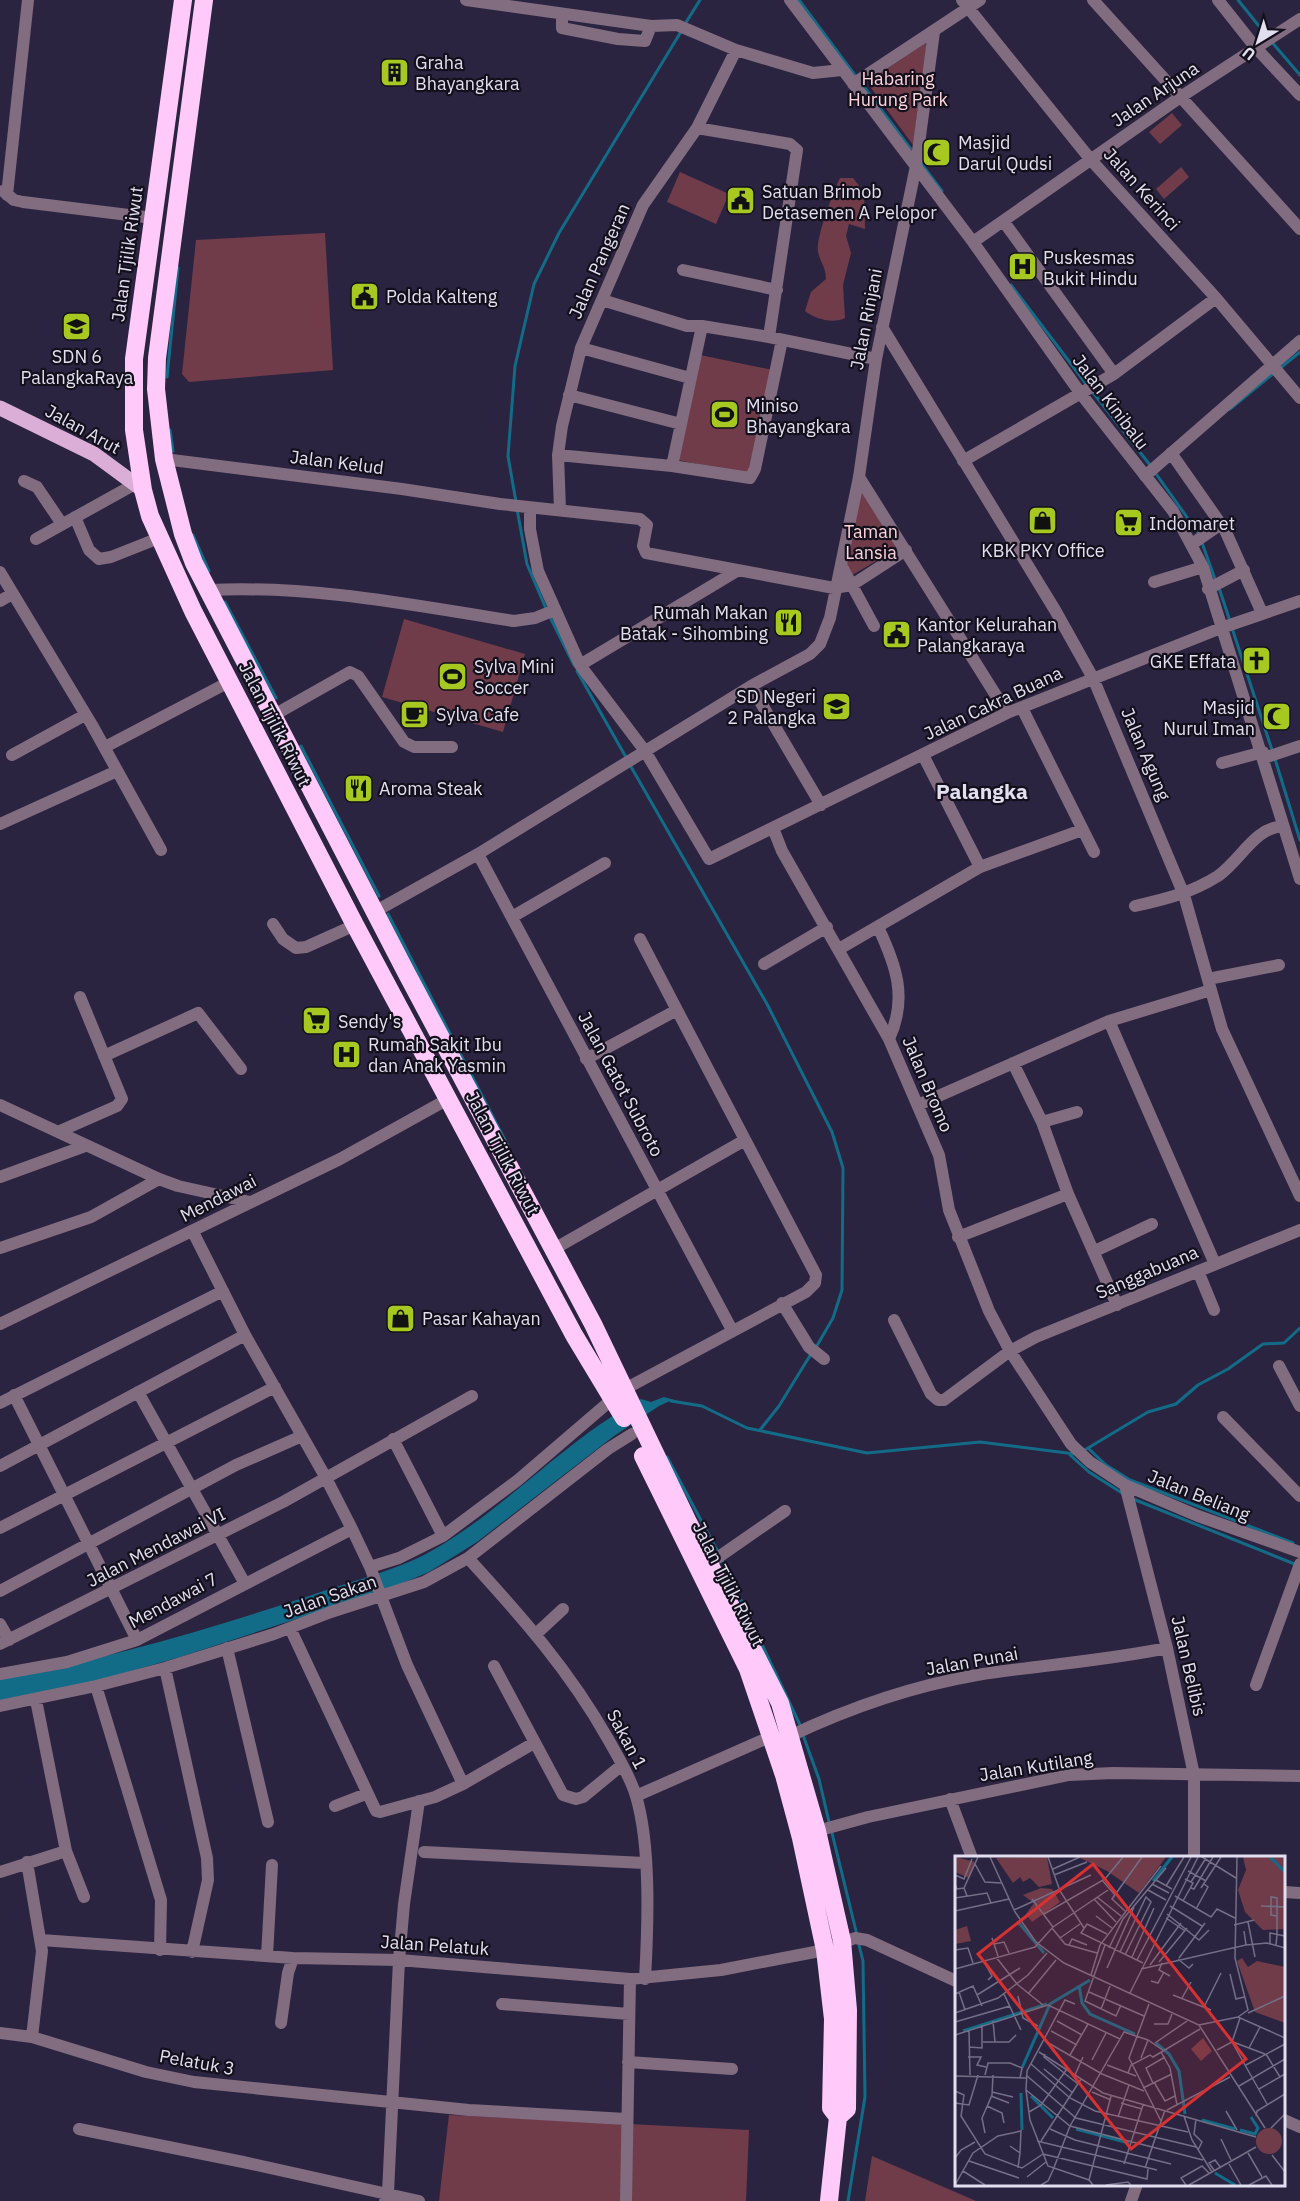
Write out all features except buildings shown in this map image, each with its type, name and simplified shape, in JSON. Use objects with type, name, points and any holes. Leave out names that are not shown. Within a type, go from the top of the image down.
[{"type":"highway","name":"Jalan Tjilik Riwut","points":[[183,0],[134,360],[134,430],[139,487],[159,538],[229,682],[355,924],[450,1098],[574,1335],[627,1412]]},
{"type":"highway","name":"Jalan Tjilik Riwut","points":[[204,0],[159,328],[156,389],[159,426],[171,491],[187,544],[209,590],[376,911],[412,985],[554,1249],[627,1412],[682,1524],[748,1669],[772,1736],[801,1838],[825,1950],[833,2019],[831,2108],[838,2117]]},
{"type":"highway","points":[[134,430],[159,426]]},
{"type":"highway","points":[[139,487],[171,491]]},
{"type":"highway","points":[[280,780],[301,768]]},
{"type":"highway","name":"Jalan Tjilik Riwut","points":[[682,1524],[710,1563],[780,1703],[817,1831],[842,1941],[848,2010],[849,2077],[847,2109],[838,2117],[829,2201]]},
{"type":"main road","name":"Jalan Arut","points":[[0,408],[94,454],[139,487]]},
{"type":"street","points":[[28,0],[2,194],[23,202],[153,218]]},
{"type":"street","points":[[466,0],[651,26],[677,25],[736,50],[813,73],[842,70]]},
{"type":"street","name":"Jalan Kinibalu","points":[[790,0],[973,242],[1082,394],[1173,511],[1203,567],[1300,879]]},
{"type":"street","points":[[853,84],[934,32],[965,4],[980,0]]},
{"type":"street","points":[[1093,0],[1179,98],[1300,228]]},
{"type":"street","points":[[1218,0],[1256,48],[1300,95]]},
{"type":"street","name":"Jalan Kerinci","points":[[965,4],[1091,160],[1216,297],[1271,366],[1300,398]]},
{"type":"street","name":"Jalan Arjuna","points":[[973,242],[1179,98],[1300,19]]},
{"type":"street","name":"Jalan Rinjani","points":[[478,854],[751,687],[810,654],[820,644],[830,618],[834,588],[859,477],[876,359],[916,166],[934,32]]},
{"type":"street","name":"Jalan Pangeran","points":[[560,510],[558,455],[569,395],[581,348],[643,205],[697,128],[736,50]]},
{"type":"street","points":[[697,128],[790,144],[797,150],[769,337]]},
{"type":"street","points":[[1004,222],[1114,374]]},
{"type":"street","points":[[683,270],[777,290]]},
{"type":"street","points":[[963,461],[1114,374],[1216,297]]},
{"type":"street","points":[[602,300],[687,326],[702,326],[769,337],[876,359]]},
{"type":"street","points":[[672,466],[702,326]]},
{"type":"street","name":"Jalan Agung","points":[[882,327],[1093,678],[1184,895],[1209,985],[1227,1038],[1300,1196]]},
{"type":"street","points":[[558,455],[672,466],[746,479],[754,474],[782,340]]},
{"type":"street","points":[[1145,476],[1300,341]]},
{"type":"street","points":[[581,348],[690,378]]},
{"type":"street","points":[[569,395],[681,424]]},
{"type":"street","points":[[1171,453],[1221,524],[1262,613]]},
{"type":"street","name":"Jalan Kelud","points":[[164,459],[525,507]]},
{"type":"street","points":[[859,477],[1007,713]]},
{"type":"street","points":[[24,481],[37,487],[62,524]]},
{"type":"street","points":[[36,538],[139,487]]},
{"type":"street","points":[[640,755],[549,613],[532,549],[525,507],[640,519],[647,525],[643,546],[646,553],[735,572],[834,588],[852,585],[906,550]]},
{"type":"street","points":[[75,517],[89,550],[99,559],[111,557],[159,538]]},
{"type":"street","points":[[1192,544],[1221,524]]},
{"type":"street","points":[[841,565],[874,626]]},
{"type":"street","points":[[1154,582],[1203,567]]},
{"type":"street","points":[[1208,589],[1244,570]]},
{"type":"street","points":[[0,572],[105,747],[161,850]]},
{"type":"street","points":[[580,664],[735,572]]},
{"type":"street","points":[[209,590],[277,590],[351,595],[514,621],[549,613]]},
{"type":"street","points":[[0,601],[12,594]]},
{"type":"street","name":"Jalan Cakra Buana","points":[[640,755],[710,859],[1007,713],[1221,628],[1300,600]]},
{"type":"street","points":[[274,715],[350,672],[358,676],[404,742],[414,747],[452,747]]},
{"type":"street","points":[[105,747],[229,682]]},
{"type":"street","points":[[751,687],[821,804]]},
{"type":"street","points":[[1022,708],[1094,852]]},
{"type":"street","points":[[12,755],[85,715]]},
{"type":"street","points":[[1222,763],[1300,746]]},
{"type":"street","points":[[923,755],[980,867]]},
{"type":"street","points":[[0,824],[117,771]]},
{"type":"street","points":[[1135,906],[1184,895],[1230,867],[1261,833],[1270,827],[1283,826]]},
{"type":"street","name":"Jalan Bromo","points":[[773,828],[782,851],[890,1039],[939,1155],[949,1210],[989,1311],[1010,1351],[1071,1444],[1090,1462]]},
{"type":"street","points":[[839,949],[980,867],[1082,830]]},
{"type":"street","points":[[376,911],[478,854]]},
{"type":"street","name":"Jalan Gatot Subroto","points":[[478,854],[732,1330]]},
{"type":"street","points":[[512,917],[605,863]]},
{"type":"street","points":[[273,924],[283,939],[296,948],[306,947],[355,924]]},
{"type":"street","points":[[764,964],[827,927]]},
{"type":"street","points":[[878,927],[897,975],[897,1020],[890,1039]]},
{"type":"street","points":[[371,1571],[443,1536],[541,1462],[627,1412],[732,1330],[809,1290],[814,1283],[816,1275],[640,939]]},
{"type":"street","points":[[918,1105],[1109,1021],[1209,985],[1279,965]]},
{"type":"street","points":[[60,1131],[117,1106],[122,1101],[80,997]]},
{"type":"street","points":[[586,1059],[677,1010]]},
{"type":"street","points":[[104,1056],[198,1012],[241,1069]]},
{"type":"street","points":[[1109,1021],[1215,1264]]},
{"type":"street","points":[[1013,1063],[1042,1122],[1068,1194],[1117,1305]]},
{"type":"street","name":"Mendawai","points":[[0,1324],[193,1232],[340,1158],[450,1098]]},
{"type":"street","points":[[0,1105],[60,1131],[85,1146],[177,1186],[250,1202]]},
{"type":"street","points":[[1042,1122],[1077,1112]]},
{"type":"street","points":[[554,1249],[745,1140]]},
{"type":"street","points":[[0,1177],[46,1163],[85,1146]]},
{"type":"street","points":[[0,1248],[91,1217],[159,1179]]},
{"type":"street","points":[[958,1237],[1068,1194]]},
{"type":"street","points":[[1095,1251],[1152,1224]]},
{"type":"street","name":"Sanggabuana","points":[[894,1320],[931,1394],[938,1400],[944,1400],[1010,1351],[1036,1337],[1300,1230]]},
{"type":"street","points":[[193,1232],[245,1335],[326,1478],[352,1529],[381,1594],[407,1665],[464,1784]]},
{"type":"street","points":[[1198,1271],[1214,1310]]},
{"type":"street","points":[[0,1403],[222,1291]]},
{"type":"street","points":[[782,1303],[816,1353]]},
{"type":"street","points":[[0,1466],[245,1335]]},
{"type":"street","points":[[1279,1366],[1300,1406]]},
{"type":"street","points":[[0,1528],[275,1387]]},
{"type":"street","points":[[138,1392],[244,1582]]},
{"type":"street","points":[[14,1395],[138,1640]]},
{"type":"street","name":"Jalan Mendawai VI","points":[[4,1642],[218,1536],[472,1396]]},
{"type":"street","name":"Jalan Sakan","points":[[0,1706],[36,1700],[165,1668],[290,1628],[381,1594],[424,1582],[468,1558],[551,1491],[608,1449],[627,1412]]},
{"type":"street","points":[[1223,1417],[1300,1496]]},
{"type":"street","points":[[0,1591],[193,1490],[236,1465],[302,1436]]},
{"type":"street","points":[[393,1439],[443,1536]]},
{"type":"street","name":"Jalan Beliang","points":[[1090,1462],[1125,1485],[1198,1516],[1300,1552]]},
{"type":"street","name":"Jalan Belibis","points":[[1125,1485],[1167,1648],[1194,1775],[1194,1856]]},
{"type":"street","points":[[710,1563],[786,1511]]},
{"type":"street","name":"Mendawai 7","points":[[0,1674],[67,1662],[138,1640],[244,1582],[352,1529]]},
{"type":"street","name":"Sakan 1","points":[[468,1558],[570,1676],[622,1764],[636,1796],[644,1863],[645,1979]]},
{"type":"street","points":[[1256,1685],[1300,1564]]},
{"type":"street","points":[[536,1634],[563,1609]]},
{"type":"street","points":[[0,1624],[4,1642]]},
{"type":"street","points":[[290,1628],[366,1794],[378,1812],[419,1801],[464,1784],[534,1743]]},
{"type":"street","points":[[226,1648],[268,1822]]},
{"type":"street","name":"Jalan Punai","points":[[790,1736],[826,1719],[893,1696],[976,1676],[1111,1659],[1167,1648]]},
{"type":"street","points":[[494,1666],[559,1790],[569,1798],[583,1797],[622,1764]]},
{"type":"street","points":[[165,1668],[207,1858],[208,1880],[192,1952]]},
{"type":"street","points":[[96,1686],[161,1900],[163,1916],[160,1950]]},
{"type":"street","points":[[36,1700],[66,1851],[84,1898]]},
{"type":"street","points":[[636,1796],[772,1736]]},
{"type":"street","name":"Jalan Kutilang","points":[[817,1831],[950,1799],[1069,1775],[1300,1776]]},
{"type":"street","points":[[335,1806],[366,1794]]},
{"type":"street","points":[[950,1799],[972,1856]]},
{"type":"street","points":[[386,2197],[399,1960],[404,1904],[419,1801]]},
{"type":"street","points":[[0,1872],[66,1851]]},
{"type":"street","points":[[424,1852],[644,1863]]},
{"type":"street","points":[[27,1862],[41,1940],[32,2037]]},
{"type":"street","points":[[267,1956],[272,1865]]},
{"type":"street","points":[[1285,1892],[1300,1893]]},
{"type":"street","points":[[842,1941],[855,1938],[867,1940],[955,1980]]},
{"type":"street","name":"Jalan Pelatuk","points":[[41,1940],[78,1940],[160,1950],[293,1958],[399,1960],[630,1979],[705,1972],[825,1950],[842,1941]]},
{"type":"street","points":[[281,2023],[288,1973],[293,1958]]},
{"type":"street","points":[[626,2201],[630,1979]]},
{"type":"street","points":[[502,2004],[629,2014]]},
{"type":"street","name":"Pelatuk 3","points":[[0,2033],[32,2037],[146,2072],[194,2082],[469,2110],[626,2119]]},
{"type":"street","points":[[628,2062],[732,2069]]},
{"type":"street","points":[[1285,2120],[1300,2126]]},
{"type":"street","points":[[79,2129],[386,2197],[419,2201]]},
{"type":"street","points":[[1131,2201],[1136,2186]]},
{"type":"green space","name":"Habaring Hurung Park","points":[[927,42],[913,145],[871,88],[875,77]]},
{"type":"green space","points":[[1172,113],[1182,125],[1160,144],[1149,132]]},
{"type":"green space","points":[[1181,167],[1189,177],[1164,199],[1156,189]]},
{"type":"green space","points":[[680,172],[729,194],[716,224],[667,202]]},
{"type":"green space","points":[[840,178],[853,178],[864,192],[865,229],[849,224],[846,236],[851,253],[843,285],[845,318],[830,321],[805,311],[811,292],[826,279],[818,252],[819,237]]},
{"type":"green space","points":[[325,233],[333,370],[189,382],[182,374],[196,240]]},
{"type":"green space","name":"Miniso Bhayangkara","points":[[700,355],[773,370],[751,475],[678,460]]},
{"type":"green space","name":"Taman Lansia","points":[[861,493],[866,494],[897,544],[892,552],[852,575],[846,566]]},
{"type":"green space","name":"Sylva Mini Soccer","points":[[404,619],[525,654],[503,732],[382,697]]},
{"type":"green space","points":[[449,2115],[749,2130],[746,2201],[439,2201]]},
{"type":"green space","points":[[872,2156],[976,2201],[865,2201]]},
{"type":"water","points":[[664,1397],[678,1401],[670,1401],[659,1406],[614,1436],[477,1542],[429,1572],[388,1589],[180,1657],[82,1685],[0,1700],[0,1678],[118,1653],[196,1631],[274,1608],[409,1562],[466,1529],[614,1415],[641,1399],[651,1402]]},
{"type":"waterway","points":[[685,24],[700,0]]},
{"type":"waterway","points":[[799,0],[857,78]]},
{"type":"waterway","points":[[1238,0],[1267,36]]},
{"type":"waterway","points":[[516,502],[508,456],[515,366],[534,284],[559,233],[682,30]]},
{"type":"waterway","points":[[1271,41],[1300,75]]},
{"type":"waterway","points":[[861,83],[913,152]]},
{"type":"waterway","points":[[920,162],[942,191]]},
{"type":"waterway","points":[[167,377],[178,268]]},
{"type":"waterway","points":[[1011,285],[1087,385]]},
{"type":"waterway","points":[[1279,369],[1300,352]]},
{"type":"waterway","points":[[1230,409],[1274,373]]},
{"type":"waterway","points":[[1091,390],[1150,465]]},
{"type":"waterway","points":[[170,430],[173,451]]},
{"type":"waterway","points":[[1154,471],[1199,534]]},
{"type":"waterway","points":[[517,509],[527,564],[547,611]]},
{"type":"waterway","points":[[193,535],[209,571]]},
{"type":"waterway","points":[[1201,540],[1216,582]]},
{"type":"waterway","points":[[1219,588],[1230,621]]},
{"type":"waterway","points":[[225,602],[276,698]]},
{"type":"waterway","points":[[550,617],[574,665]]},
{"type":"waterway","points":[[1232,628],[1273,753]]},
{"type":"waterway","points":[[577,671],[627,759]]},
{"type":"waterway","points":[[301,746],[379,896]]},
{"type":"waterway","points":[[1275,759],[1300,840]]},
{"type":"waterway","points":[[630,765],[767,1004],[832,1132],[843,1168],[842,1290],[833,1318],[815,1349]]},
{"type":"waterway","points":[[388,914],[508,1146]]},
{"type":"waterway","points":[[1083,1451],[1148,1412],[1176,1404],[1198,1385],[1228,1369],[1263,1344],[1284,1343],[1300,1328]]},
{"type":"waterway","points":[[760,1430],[779,1406],[811,1354]]},
{"type":"waterway","points":[[671,1401],[702,1406],[747,1428],[867,1453],[980,1442],[1075,1454]]},
{"type":"waterway","points":[[1088,1448],[1106,1465],[1130,1480],[1293,1543]]},
{"type":"waterway","points":[[1069,1454],[1089,1472],[1122,1493]]},
{"type":"waterway","points":[[667,1457],[718,1552]]},
{"type":"waterway","points":[[1133,1499],[1297,1565]]},
{"type":"waterway","points":[[721,1558],[801,1727]]},
{"type":"waterway","points":[[803,1735],[819,1779],[829,1822]]},
{"type":"waterway","points":[[832,1833],[857,1935]]},
{"type":"waterway","points":[[848,2201],[865,2097],[863,1961],[858,1941]]},
{"type":"place","name":"Graha Bhayangkara","points":[[394,72]]},
{"type":"place","name":"Masjid Darul Qudsi","points":[[937,152]]},
{"type":"place","name":"Satuan Brimob Detasemen A Pelopor","points":[[741,201]]},
{"type":"place","name":"Puskesmas Bukit Hindu","points":[[1022,267]]},
{"type":"place","name":"Polda Kalteng","points":[[365,296]]},
{"type":"place","name":"SDN 6 PalangkaRaya","points":[[77,327]]},
{"type":"place","name":"Miniso Bhayangkara","points":[[725,415]]},
{"type":"place","name":"KBK PKY Office","points":[[1043,521]]},
{"type":"place","name":"Indomaret","points":[[1128,523]]},
{"type":"place","name":"Rumah Makan Batak - Sihombing","points":[[789,622]]},
{"type":"place","name":"Kantor Kelurahan Palangkaraya","points":[[896,634]]},
{"type":"place","name":"GKE Effata","points":[[1257,661]]},
{"type":"place","name":"Sylva Mini Soccer","points":[[453,676]]},
{"type":"place","name":"SD Negeri 2 Palangka","points":[[837,706]]},
{"type":"place","name":"Sylva Cafe","points":[[415,714]]},
{"type":"place","name":"Masjid Nurul Iman","points":[[1276,717]]},
{"type":"place","name":"Aroma Steak","points":[[358,788]]},
{"type":"place","name":"Sendy's","points":[[317,1021]]},
{"type":"place","name":"Rumah Sakit Ibu dan Anak Yasmin","points":[[347,1054]]},
{"type":"place","name":"Pasar Kahayan","points":[[401,1318]]},
{"type":"district","name":"Palangka","points":[[982,791]]}]
